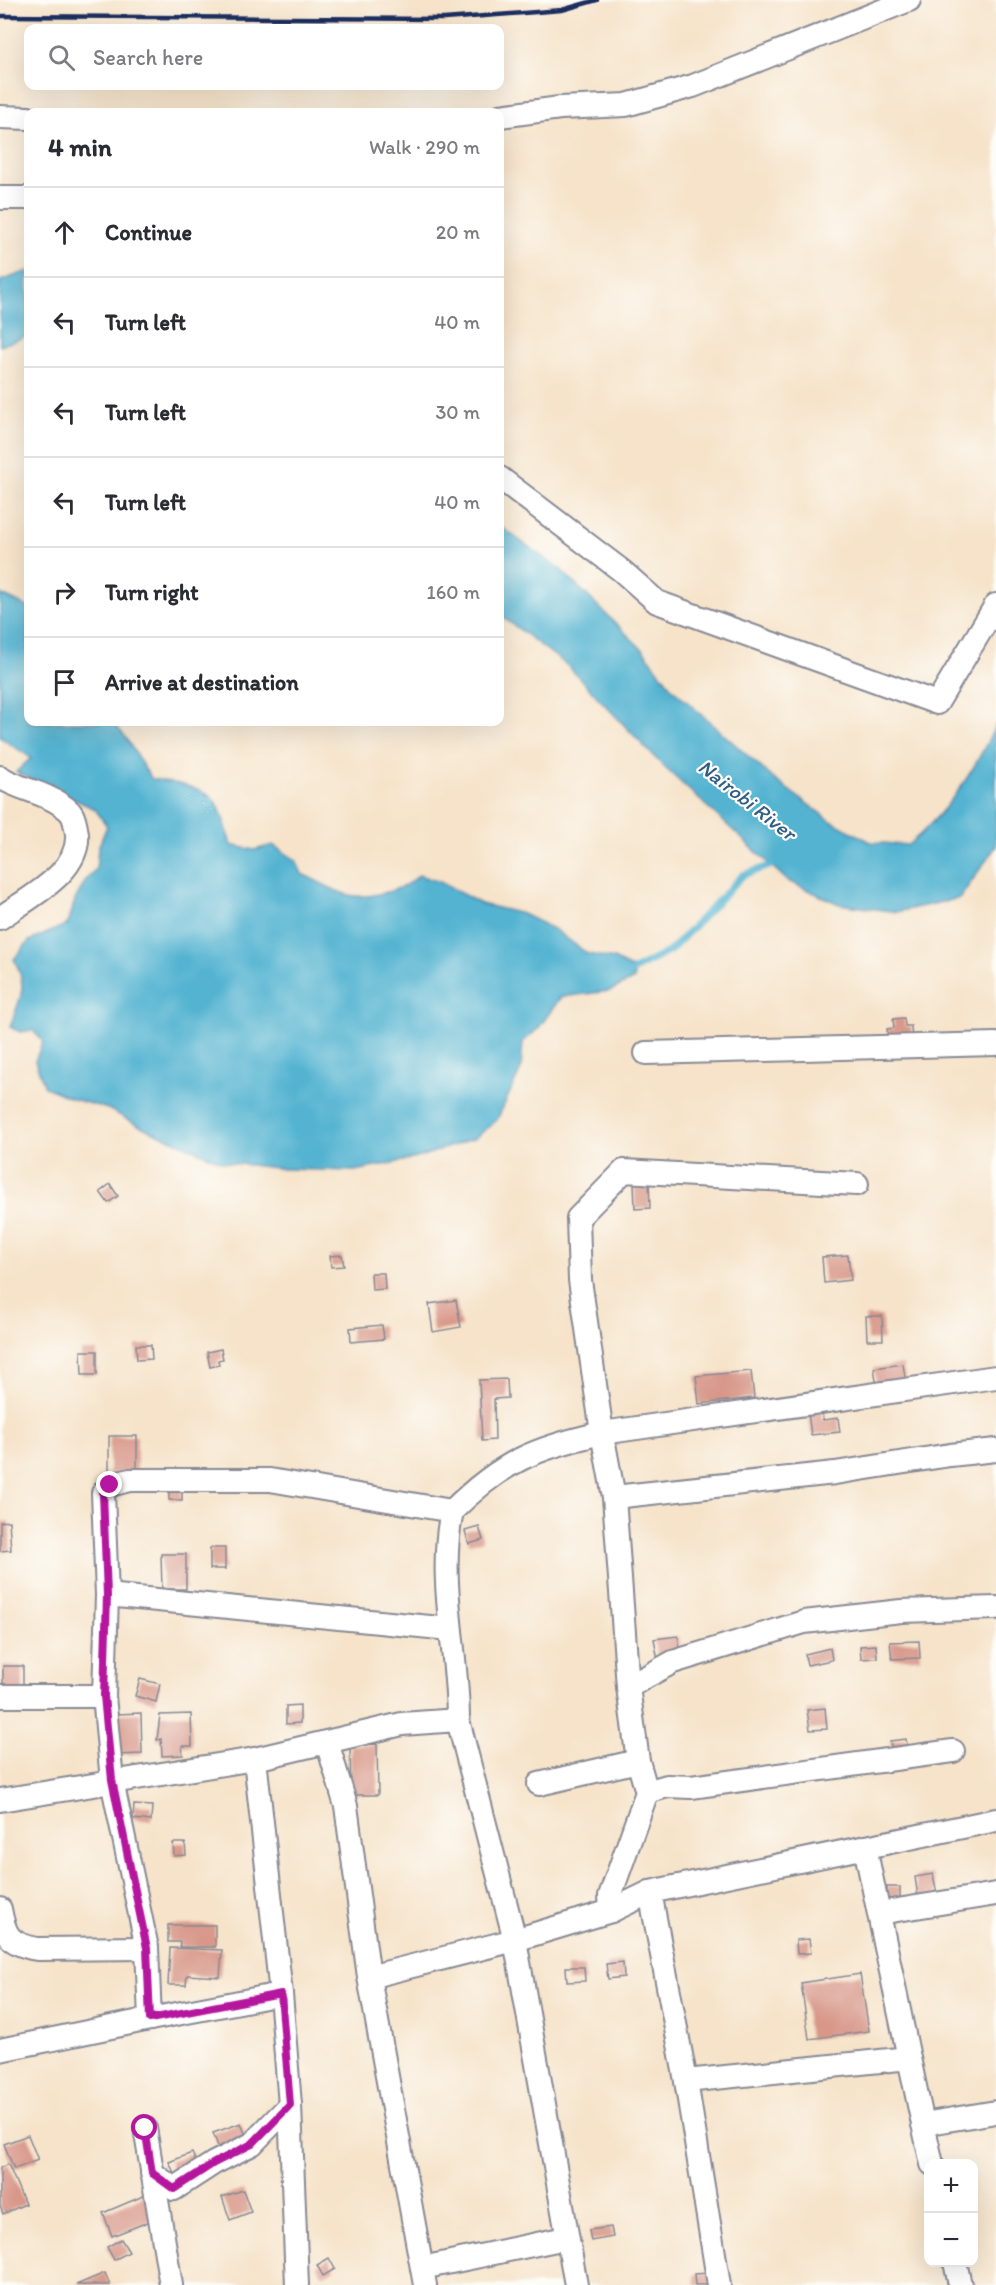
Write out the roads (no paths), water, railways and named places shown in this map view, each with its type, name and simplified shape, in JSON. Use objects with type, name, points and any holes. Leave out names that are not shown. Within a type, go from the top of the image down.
[{"type":"street","points":[[504,115],[560,108],[626,105],[670,93],[693,86],[909,0]]},
{"type":"street","points":[[0,117],[24,118]]},
{"type":"street","points":[[0,198],[24,198]]},
{"type":"street","points":[[504,481],[622,571],[657,602],[937,703],[996,605]]},
{"type":"street","points":[[0,777],[14,786],[60,803],[73,813],[77,833],[76,851],[64,870],[0,918]]},
{"type":"street","points":[[646,1053],[996,1044]]},
{"type":"street","points":[[611,1911],[610,1896],[647,1792],[638,1761],[628,1687],[614,1497],[602,1433],[580,1280],[578,1218],[624,1171],[857,1184]]},
{"type":"street","points":[[576,2285],[515,1940],[458,1720],[455,1652],[450,1629],[445,1553],[452,1511],[478,1485],[517,1458],[556,1443],[602,1433],[996,1377]]},
{"type":"street","points":[[614,1497],[835,1473],[996,1450]]},
{"type":"street","points":[[150,2019],[147,1948],[112,1780],[104,1696],[107,1595],[103,1493],[110,1485],[130,1480],[270,1480],[452,1511]]},
{"type":"street","points":[[107,1595],[450,1629]]},
{"type":"street","points":[[628,1687],[674,1662],[804,1622],[901,1611],[996,1608]]},
{"type":"street","points":[[0,1696],[104,1696]]},
{"type":"street","points":[[0,1800],[112,1780],[255,1759],[402,1724],[458,1720]]},
{"type":"street","points":[[327,1742],[346,1806],[369,1977],[423,2276],[566,2238]]},
{"type":"street","points":[[647,1792],[668,1786],[691,1787],[953,1751]]},
{"type":"street","points":[[255,1759],[281,1994],[290,2105],[297,2285]]},
{"type":"street","points":[[539,1784],[638,1761]]},
{"type":"street","points":[[369,1977],[515,1940],[611,1911],[650,1892],[996,1820]]},
{"type":"street","points":[[865,1847],[931,2159]]},
{"type":"street","points":[[650,1892],[686,2081],[719,2285]]},
{"type":"street","points":[[879,1914],[996,1894]]},
{"type":"street","points":[[0,1909],[4,1928],[11,1940],[21,1946],[37,1949],[147,1948]]},
{"type":"street","points":[[0,2050],[281,1994]]},
{"type":"street","points":[[686,2081],[909,2058]]},
{"type":"street","points":[[152,2173],[174,2189],[214,2163],[252,2144],[290,2105]]},
{"type":"street","points":[[923,2124],[996,2112]]},
{"type":"street","points":[[145,2128],[171,2285]]},
{"type":"street","points":[[956,2267],[960,2285]]},
{"type":"water","points":[[24,272],[24,337],[0,346],[0,281]]},
{"type":"water","name":"Nairobi River","points":[[504,529],[561,570],[643,650],[673,689],[775,780],[831,821],[871,842],[908,845],[922,833],[959,790],[996,724],[996,846],[960,898],[897,912],[839,904],[788,881],[663,766],[568,666],[504,618]]},
{"type":"water","points":[[0,594],[24,605],[24,726],[116,726],[152,779],[191,787],[206,793],[215,801],[231,845],[254,850],[273,845],[296,860],[302,874],[339,892],[353,896],[384,893],[404,885],[419,875],[440,882],[481,904],[523,914],[555,930],[588,954],[614,959],[634,970],[634,979],[610,991],[561,997],[538,1029],[523,1042],[521,1069],[497,1120],[475,1138],[417,1158],[356,1171],[284,1169],[223,1162],[140,1126],[108,1109],[70,1098],[45,1087],[35,1061],[43,1041],[32,1030],[20,1032],[10,1027],[20,1000],[22,986],[19,969],[14,959],[29,941],[68,924],[75,900],[86,880],[96,869],[98,848],[107,826],[95,809],[16,772],[31,758],[0,737]]},
{"type":"waterway","points":[[634,970],[670,951],[743,875],[778,863]]},
{"type":"railway","points":[[0,16],[444,19],[562,10],[597,0]]}]
